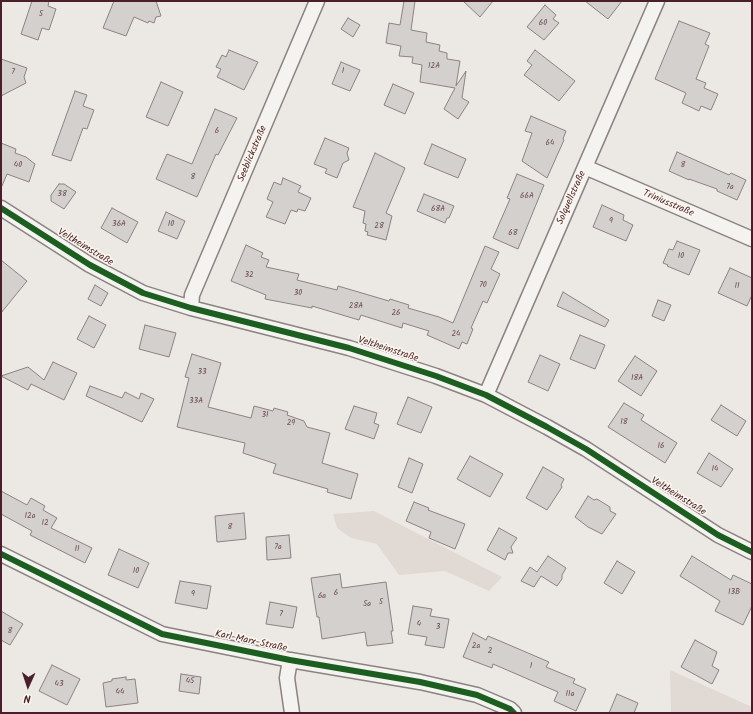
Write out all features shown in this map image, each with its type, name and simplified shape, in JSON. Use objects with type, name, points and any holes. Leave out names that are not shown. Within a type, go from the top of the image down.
[{"type":"street","name":"Seeblickstraße","points":[[191,308],[192,295],[317,1]]},
{"type":"street","name":"Solquellstraße","points":[[486,396],[657,1]]},
{"type":"street","name":"Triniusstraße","points":[[585,168],[752,239]]},
{"type":"street","name":"Veltheimstraße","points":[[1,208],[90,265],[143,293],[191,308],[349,348],[436,376],[486,396],[586,449],[718,535],[752,552]]},
{"type":"street","name":"Karl-Marx-Straße","points":[[1,554],[162,634],[290,660],[420,682],[476,695],[512,711]]},
{"type":"street","points":[[290,660],[287,678],[292,713]]},
{"type":"shaded area","points":[[374,511],[502,577],[489,591],[445,571],[399,575],[377,544],[351,538],[337,528],[333,514]]},
{"type":"shaded area","points":[[670,670],[752,707],[752,713],[671,713]]},
{"type":"building","points":[[32,1],[49,1],[48,6],[56,9],[49,30],[42,28],[38,40],[21,34]]},
{"type":"building","points":[[114,1],[156,1],[161,16],[156,17],[154,23],[149,21],[148,23],[134,17],[126,36],[103,28]]},
{"type":"building","points":[[404,1],[415,1],[411,30],[427,33],[426,42],[440,45],[439,51],[447,53],[447,59],[460,61],[456,86],[466,71],[462,98],[469,102],[458,119],[444,109],[455,88],[420,82],[422,65],[412,63],[413,57],[399,56],[401,46],[386,43],[389,23],[400,25]]},
{"type":"building","points":[[463,1],[493,1],[480,17]]},
{"type":"building","points":[[585,1],[622,1],[608,19]]},
{"type":"building","points":[[545,5],[556,15],[553,19],[559,23],[544,40],[527,27]]},
{"type":"building","points":[[348,18],[360,25],[353,37],[341,29]]},
{"type":"building","points":[[679,21],[710,33],[705,44],[709,46],[696,79],[706,83],[704,88],[718,94],[711,110],[701,106],[699,111],[682,103],[686,93],[655,79]]},
{"type":"building","points":[[229,50],[258,62],[244,90],[217,77],[221,69],[216,67],[222,55],[226,57]]},
{"type":"building","points":[[535,50],[575,81],[559,101],[524,75],[532,65],[527,61]]},
{"type":"building","points":[[1,59],[27,68],[24,77],[26,83],[1,96]]},
{"type":"building","points":[[341,62],[360,70],[350,91],[332,84]]},
{"type":"building","points":[[161,82],[183,92],[168,126],[146,117]]},
{"type":"building","points":[[393,84],[414,93],[405,114],[384,105]]},
{"type":"building","points":[[75,91],[87,95],[83,106],[94,110],[87,129],[83,128],[71,161],[52,155]]},
{"type":"building","points":[[215,109],[237,118],[218,155],[216,154],[197,197],[156,179],[167,154],[192,164]]},
{"type":"building","points":[[531,116],[566,131],[564,140],[547,178],[522,161],[532,133],[525,131]]},
{"type":"building","points":[[325,138],[349,148],[347,153],[349,160],[343,163],[337,178],[325,173],[327,169],[314,164]]},
{"type":"building","points":[[1,143],[16,149],[15,153],[26,157],[35,164],[29,182],[7,174],[1,186]]},
{"type":"building","points":[[432,144],[466,159],[458,178],[424,164]]},
{"type":"building","points":[[677,152],[729,175],[731,173],[746,180],[737,200],[717,191],[717,189],[689,180],[669,171]]},
{"type":"building","points":[[375,153],[405,168],[386,213],[392,216],[386,240],[367,235],[368,232],[365,231],[366,224],[363,223],[365,211],[353,207]]},
{"type":"building","points":[[517,174],[544,185],[518,249],[493,238],[510,199],[507,198]]},
{"type":"building","points":[[283,178],[301,186],[298,192],[311,198],[305,211],[298,209],[297,212],[291,210],[285,224],[266,217],[273,202],[267,199],[274,182],[281,185]]},
{"type":"building","points":[[59,184],[64,184],[76,192],[64,209],[51,201],[51,195]]},
{"type":"building","points":[[424,194],[454,206],[445,223],[417,211]]},
{"type":"building","points":[[602,205],[624,215],[623,220],[633,225],[626,241],[593,227]]},
{"type":"building","points":[[112,208],[138,222],[127,243],[101,228]]},
{"type":"building","points":[[166,212],[185,221],[177,239],[158,231]]},
{"type":"building","points":[[677,241],[700,250],[689,275],[663,263],[669,249],[673,250]]},
{"type":"building","points":[[246,245],[263,253],[261,257],[269,260],[266,267],[299,274],[297,280],[337,290],[338,286],[389,301],[390,299],[409,305],[408,308],[439,317],[453,323],[485,246],[499,252],[491,269],[500,274],[487,303],[483,301],[471,328],[473,329],[467,344],[462,342],[459,349],[427,335],[429,331],[403,323],[402,328],[361,315],[359,320],[312,306],[312,308],[265,299],[266,295],[231,281]]},
{"type":"building","points":[[1,260],[27,281],[1,313]]},
{"type":"building","points":[[730,268],[752,278],[752,295],[747,306],[718,293]]},
{"type":"building","points":[[95,285],[108,293],[101,306],[88,299]]},
{"type":"building","points":[[563,292],[609,320],[605,327],[557,306]]},
{"type":"building","points":[[658,300],[671,305],[664,321],[652,316]]},
{"type":"building","points":[[89,316],[106,325],[94,348],[77,339]]},
{"type":"building","points":[[145,325],[176,333],[169,357],[139,349]]},
{"type":"building","points":[[580,335],[605,345],[595,369],[570,359]]},
{"type":"building","points":[[192,354],[221,363],[208,407],[251,418],[254,406],[273,411],[274,408],[288,412],[287,415],[304,421],[307,427],[330,433],[322,463],[358,474],[351,499],[327,492],[328,489],[273,473],[276,464],[243,453],[245,443],[177,427],[189,378],[185,377]]},
{"type":"building","points":[[540,355],[560,364],[548,391],[528,382]]},
{"type":"building","points":[[635,356],[657,371],[641,396],[618,381]]},
{"type":"building","points":[[53,362],[77,373],[64,400],[31,384],[28,390],[1,376],[28,367],[44,380]]},
{"type":"building","points":[[90,386],[122,398],[125,392],[139,399],[141,393],[154,399],[142,422],[86,396]]},
{"type":"building","points":[[408,397],[432,407],[421,433],[397,424]]},
{"type":"building","points":[[624,403],[644,415],[641,420],[677,443],[665,463],[608,427]]},
{"type":"building","points":[[721,405],[746,421],[737,436],[711,420]]},
{"type":"building","points":[[354,406],[377,413],[374,423],[379,425],[374,439],[345,429]]},
{"type":"building","points":[[709,453],[733,469],[721,487],[697,473]]},
{"type":"building","points":[[470,456],[503,474],[490,497],[457,479]]},
{"type":"building","points":[[409,458],[423,464],[412,493],[398,487]]},
{"type":"building","points":[[543,467],[564,479],[561,485],[562,487],[547,510],[526,498]]},
{"type":"building","points":[[1,491],[27,505],[31,498],[45,506],[43,510],[57,518],[51,528],[92,548],[85,563],[30,535],[32,531],[1,514]]},
{"type":"building","points":[[588,496],[594,500],[597,499],[610,507],[610,511],[616,514],[602,534],[588,527],[575,517]]},
{"type":"building","points":[[414,502],[429,508],[428,510],[465,524],[455,549],[429,538],[431,532],[406,521]]},
{"type":"building","points":[[244,513],[246,539],[217,542],[215,516]]},
{"type":"building","points":[[499,528],[517,538],[511,547],[513,553],[508,553],[505,560],[487,550]]},
{"type":"building","points":[[289,535],[291,558],[267,560],[266,537]]},
{"type":"building","points":[[119,549],[149,563],[138,588],[108,575]]},
{"type":"building","points":[[548,556],[566,568],[562,575],[562,579],[557,586],[541,576],[534,587],[521,581],[530,567],[537,572]]},
{"type":"building","points":[[692,556],[731,580],[733,575],[752,584],[752,606],[743,625],[715,611],[720,601],[680,576]]},
{"type":"building","points":[[617,561],[635,572],[622,594],[604,583]]},
{"type":"building","points":[[340,574],[342,588],[386,582],[393,631],[391,631],[393,643],[367,646],[365,632],[322,639],[311,578]]},
{"type":"building","points":[[180,581],[211,586],[207,609],[175,603]]},
{"type":"building","points":[[270,602],[297,607],[293,628],[266,624]]},
{"type":"building","points":[[413,606],[432,609],[430,616],[449,619],[444,648],[425,645],[427,637],[408,634]]},
{"type":"building","points":[[1,611],[23,624],[10,645],[1,640]]},
{"type":"building","points":[[473,633],[486,640],[488,636],[549,662],[546,667],[575,679],[573,683],[586,689],[576,711],[554,701],[558,692],[493,664],[492,668],[463,657]]},
{"type":"building","points":[[695,640],[717,652],[712,666],[719,670],[712,684],[681,667]]},
{"type":"building","points":[[52,665],[80,679],[67,705],[39,691]]},
{"type":"building","points":[[181,674],[201,677],[199,694],[179,691]]},
{"type":"building","points":[[126,677],[126,680],[135,679],[138,703],[106,707],[103,683],[112,681],[112,679]]},
{"type":"building","points":[[617,694],[638,703],[634,713],[609,713]]},
{"type":"cycle path","points":[[1,208],[90,265],[143,293],[191,308],[349,348],[436,376],[486,395],[586,449],[718,535],[752,552]]},
{"type":"cycle path","points":[[1,554],[162,634],[290,660],[420,682],[477,695],[510,709],[514,713]]}]
